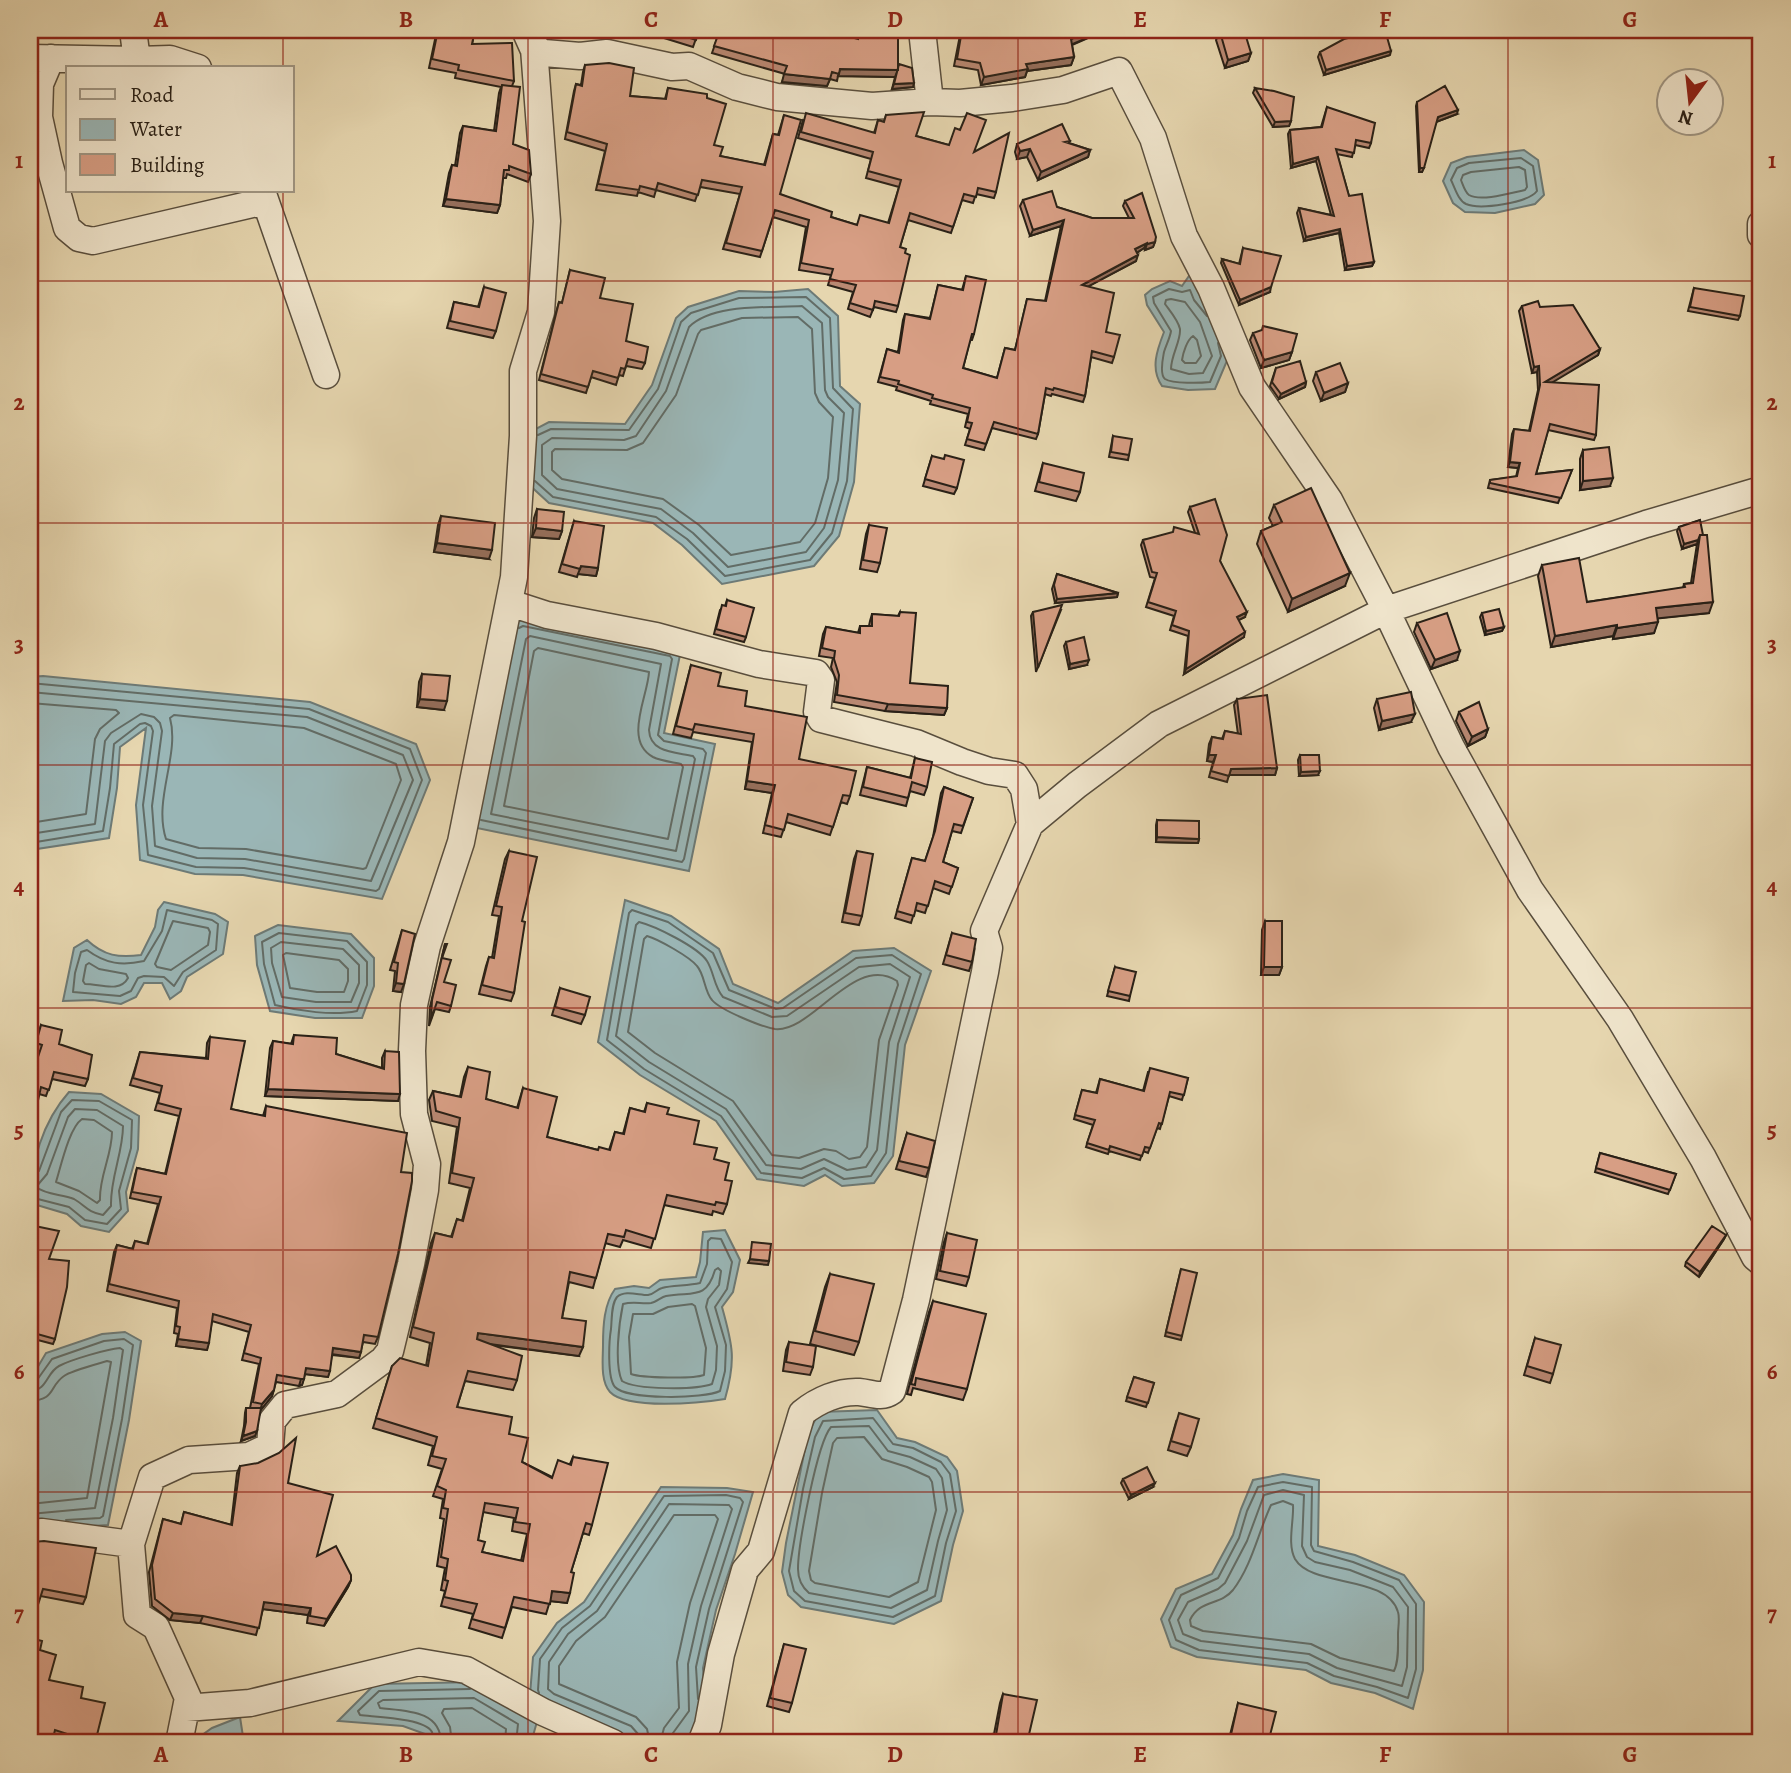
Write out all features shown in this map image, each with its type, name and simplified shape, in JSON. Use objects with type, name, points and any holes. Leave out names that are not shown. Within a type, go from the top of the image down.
[{"type":"street","points":[[133,30],[137,60]]},
{"type":"street","points":[[922,30],[930,102]]},
{"type":"street","points":[[530,36],[544,53],[580,56],[607,53],[672,67],[690,66],[737,87],[777,97],[872,106],[960,103],[1063,90],[1119,71],[1153,138],[1184,236],[1211,288],[1252,387],[1329,500],[1386,610],[1451,747],[1530,890],[1620,1019],[1703,1158],[1755,1257],[1761,1262]]},
{"type":"street","points":[[178,1743],[188,1698],[156,1627],[137,1615],[131,1544],[152,1477],[189,1460],[249,1456],[270,1446],[272,1421],[285,1405],[337,1394],[383,1360],[390,1351],[411,1264],[425,1190],[426,1164],[414,1114],[414,1005],[430,934],[461,842],[510,603],[523,436],[522,380],[541,312],[547,221],[540,105],[530,36]]},
{"type":"street","points":[[192,66],[170,59],[41,58],[39,117],[67,228],[79,238],[93,241],[264,196],[326,375]]},
{"type":"street","points":[[1761,224],[1761,235]]},
{"type":"street","points":[[701,1743],[708,1725],[721,1654],[745,1570],[761,1551],[802,1413],[818,1400],[856,1392],[886,1395],[892,1391],[916,1300],[985,972],[989,947],[985,942],[984,931],[1030,824],[1159,723],[1386,610],[1761,489]]},
{"type":"street","points":[[510,603],[547,615],[656,636],[759,664],[816,673],[821,680],[817,712],[821,719],[832,724],[916,743],[989,771],[1015,775],[1024,789],[1030,824]]},
{"type":"street","points":[[30,1533],[42,1532],[131,1544]]},
{"type":"street","points":[[186,1708],[250,1703],[419,1662],[466,1670],[543,1712],[613,1743]]},
{"type":"water","points":[[1524,150],[1538,160],[1544,195],[1535,204],[1495,213],[1465,212],[1453,203],[1443,181],[1451,163],[1467,157]]},
{"type":"water","points":[[1191,273],[1201,288],[1200,296],[1229,356],[1215,389],[1188,390],[1162,386],[1156,373],[1157,353],[1164,332],[1147,305],[1145,295],[1170,281],[1182,286]]},
{"type":"water","points":[[808,289],[838,316],[840,386],[860,404],[854,482],[839,536],[814,566],[722,584],[682,545],[653,523],[549,503],[525,481],[526,434],[549,422],[625,424],[652,385],[676,318],[688,307],[739,291]]},
{"type":"water","points":[[514,617],[681,650],[664,733],[715,744],[689,871],[472,827]]},
{"type":"water","points":[[43,676],[310,702],[416,744],[430,780],[382,899],[243,875],[195,874],[140,860],[136,805],[146,728],[120,747],[109,838],[30,850],[30,677]]},
{"type":"water","points":[[625,900],[671,916],[719,949],[733,984],[778,1003],[853,951],[894,948],[931,971],[905,1045],[893,1156],[874,1183],[842,1186],[825,1175],[804,1186],[757,1179],[716,1121],[640,1075],[598,1042]]},
{"type":"water","points":[[164,902],[215,914],[228,922],[223,954],[187,977],[181,991],[170,999],[162,983],[144,983],[136,997],[121,1004],[93,1000],[63,1001],[74,948],[87,940],[112,955],[141,955],[155,927],[158,910]]},
{"type":"water","points":[[278,925],[351,934],[374,958],[374,986],[362,1018],[315,1018],[270,1011],[257,965],[255,936]]},
{"type":"water","points":[[69,1092],[101,1094],[139,1116],[138,1149],[126,1192],[128,1211],[109,1232],[81,1226],[67,1214],[30,1203],[35,1158],[52,1116]]},
{"type":"water","points":[[725,1230],[740,1260],[733,1292],[722,1307],[732,1353],[731,1374],[725,1399],[648,1403],[619,1398],[610,1392],[603,1376],[603,1330],[606,1308],[615,1289],[634,1286],[649,1288],[660,1280],[696,1277],[703,1232]]},
{"type":"water","points":[[125,1332],[141,1341],[129,1420],[108,1525],[30,1530],[30,1380],[46,1353],[102,1334]]},
{"type":"water","points":[[877,1410],[897,1438],[915,1442],[947,1457],[957,1471],[963,1511],[941,1601],[894,1624],[801,1607],[788,1595],[782,1572],[808,1434],[819,1412]]},
{"type":"water","points":[[1283,1474],[1319,1480],[1318,1546],[1355,1555],[1404,1575],[1424,1602],[1423,1670],[1413,1709],[1375,1693],[1331,1683],[1306,1670],[1197,1657],[1171,1647],[1161,1619],[1176,1589],[1212,1574],[1233,1535],[1253,1480]]},
{"type":"water","points":[[661,1487],[727,1488],[753,1492],[716,1610],[703,1668],[706,1716],[685,1743],[631,1743],[600,1731],[530,1695],[533,1657],[557,1623],[584,1602]]},
{"type":"water","points":[[479,1682],[538,1718],[531,1743],[426,1743],[425,1734],[403,1726],[338,1721],[375,1684]]},
{"type":"water","points":[[240,1717],[244,1743],[191,1743],[212,1728]]},
{"type":"building","points":[[438,30],[475,30],[472,44],[512,43],[514,81],[458,70],[459,65],[432,59]]},
{"type":"building","points":[[666,30],[699,30],[696,40]]},
{"type":"building","points":[[720,30],[741,30],[774,37],[776,30],[823,30],[858,39],[858,32],[898,32],[898,70],[840,69],[839,74],[832,72],[830,79],[784,74],[787,66],[714,46]]},
{"type":"building","points":[[962,30],[983,30],[1025,37],[1020,30],[1067,36],[1065,30],[1091,30],[1071,39],[1074,57],[1026,64],[1028,69],[984,77],[980,63],[957,59]]},
{"type":"building","points":[[1244,30],[1251,53],[1228,60],[1220,32]]},
{"type":"building","points":[[1385,30],[1391,51],[1326,70],[1320,52],[1344,39]]},
{"type":"building","points":[[609,63],[634,68],[630,96],[666,99],[668,88],[707,94],[707,98],[726,104],[714,145],[723,147],[720,156],[765,165],[773,134],[779,135],[784,115],[801,120],[780,194],[832,212],[831,217],[857,225],[860,215],[889,223],[901,180],[868,171],[873,152],[801,132],[806,113],[875,133],[878,120],[884,122],[886,115],[924,112],[916,136],[949,145],[955,128],[960,130],[967,113],[986,120],[974,152],[1009,133],[996,192],[978,188],[976,197],[964,194],[953,227],[910,213],[900,247],[906,249],[905,253],[910,255],[898,306],[875,301],[873,310],[850,303],[856,285],[830,279],[833,269],[801,263],[809,220],[775,210],[762,251],[726,243],[742,187],[702,180],[698,195],[658,183],[656,190],[640,186],[639,190],[598,184],[607,144],[567,132],[576,84],[582,86],[585,65]]},
{"type":"building","points":[[899,64],[912,68],[914,83],[894,84]]},
{"type":"building","points":[[502,85],[520,87],[513,144],[529,150],[531,174],[509,166],[509,170],[504,170],[500,205],[446,199],[452,165],[457,166],[463,126],[496,131]]},
{"type":"building","points":[[1445,86],[1458,110],[1438,117],[1424,168],[1420,168],[1417,102]]},
{"type":"building","points":[[1255,88],[1294,97],[1291,121],[1275,122]]},
{"type":"building","points":[[1327,107],[1375,123],[1371,143],[1356,140],[1354,153],[1336,149],[1349,196],[1362,194],[1374,262],[1347,266],[1340,229],[1306,237],[1299,208],[1334,216],[1318,157],[1293,164],[1290,130],[1322,127]]},
{"type":"building","points":[[1062,124],[1070,141],[1065,142],[1090,150],[1041,172],[1030,149],[1020,151],[1017,144]]},
{"type":"building","points":[[1052,191],[1057,207],[1092,218],[1134,218],[1125,201],[1142,193],[1156,237],[1155,242],[1135,249],[1138,255],[1082,285],[1114,293],[1106,332],[1120,335],[1114,357],[1092,351],[1085,396],[1046,388],[1038,434],[994,422],[986,444],[967,439],[972,423],[967,422],[970,408],[932,398],[933,395],[898,384],[899,381],[880,377],[887,349],[899,353],[905,314],[930,319],[938,285],[963,290],[966,276],[986,280],[963,368],[997,378],[1005,348],[1015,350],[1027,299],[1046,301],[1064,220],[1033,230],[1023,200]]},
{"type":"building","points":[[1243,248],[1281,256],[1271,287],[1240,300],[1222,259],[1240,264]]},
{"type":"building","points":[[570,270],[605,278],[600,298],[633,304],[626,341],[648,347],[645,363],[628,359],[618,378],[593,371],[588,387],[541,374]]},
{"type":"building","points":[[484,287],[506,293],[496,331],[450,321],[454,302],[479,307]]},
{"type":"building","points":[[1694,288],[1744,296],[1740,316],[1690,307]]},
{"type":"building","points":[[1538,301],[1540,307],[1573,305],[1600,349],[1545,382],[1599,385],[1596,435],[1550,424],[1536,474],[1572,470],[1561,498],[1490,483],[1490,480],[1517,476],[1520,463],[1510,462],[1514,429],[1530,431],[1540,385],[1539,366],[1534,367],[1522,306]]},
{"type":"building","points":[[1263,326],[1297,334],[1292,352],[1264,360],[1253,333],[1262,330]]},
{"type":"building","points":[[1300,361],[1306,382],[1281,394],[1272,382],[1276,368]]},
{"type":"building","points":[[1340,363],[1348,383],[1324,393],[1316,372]]},
{"type":"building","points":[[1113,436],[1132,439],[1129,455],[1111,452]]},
{"type":"building","points":[[1609,447],[1613,478],[1583,481],[1583,450]]},
{"type":"building","points":[[945,455],[964,460],[957,488],[925,479],[932,456],[944,459]]},
{"type":"building","points":[[1043,463],[1084,473],[1080,492],[1039,482]]},
{"type":"building","points":[[1311,488],[1350,573],[1292,599],[1261,531],[1282,522],[1274,505]]},
{"type":"building","points":[[1215,499],[1227,535],[1220,561],[1247,612],[1237,617],[1245,632],[1186,669],[1189,631],[1172,625],[1176,611],[1148,602],[1157,573],[1152,572],[1143,540],[1173,532],[1174,527],[1199,534],[1190,507]]},
{"type":"building","points":[[537,509],[564,512],[562,531],[536,528]]},
{"type":"building","points":[[441,516],[495,523],[492,550],[437,543]]},
{"type":"building","points":[[1700,520],[1703,535],[1700,535],[1698,540],[1684,544],[1679,527]]},
{"type":"building","points":[[574,521],[604,526],[598,568],[581,566],[580,569],[562,564]]},
{"type":"building","points":[[869,525],[887,528],[880,563],[863,560]]},
{"type":"building","points":[[1700,535],[1707,535],[1713,602],[1656,608],[1658,622],[1617,628],[1617,625],[1555,636],[1542,565],[1579,558],[1587,602],[1685,587],[1684,584],[1693,583]]},
{"type":"building","points":[[1057,574],[1118,593],[1057,599],[1054,585]]},
{"type":"building","points":[[727,600],[754,608],[746,637],[716,629],[722,605],[726,606]]},
{"type":"building","points":[[1062,605],[1038,668],[1033,612]]},
{"type":"building","points":[[1499,609],[1504,627],[1486,631],[1482,613]]},
{"type":"building","points":[[900,612],[916,613],[910,683],[948,686],[947,708],[888,704],[837,695],[839,675],[834,659],[835,651],[822,648],[826,627],[860,633],[860,626],[872,626],[872,614],[899,616]]},
{"type":"building","points":[[1447,613],[1460,651],[1435,660],[1417,623]]},
{"type":"building","points":[[1084,637],[1089,660],[1070,664],[1066,642]]},
{"type":"building","points":[[691,665],[721,673],[718,686],[747,691],[745,706],[807,717],[799,759],[856,771],[850,796],[843,795],[833,827],[788,814],[784,830],[765,825],[775,785],[747,781],[754,734],[695,724],[693,730],[676,726]]},
{"type":"building","points":[[422,674],[450,676],[447,701],[420,699]]},
{"type":"building","points":[[1411,692],[1415,714],[1382,721],[1377,699]]},
{"type":"building","points":[[1267,695],[1277,768],[1231,769],[1229,776],[1211,771],[1216,755],[1209,755],[1212,737],[1223,739],[1225,731],[1241,734],[1237,699]]},
{"type":"building","points":[[1479,702],[1488,729],[1472,737],[1459,712]]},
{"type":"building","points":[[1300,755],[1319,755],[1320,771],[1301,772]]},
{"type":"building","points":[[915,758],[932,762],[927,787],[912,782],[908,798],[863,787],[867,767],[911,778]]},
{"type":"building","points":[[944,787],[973,798],[963,826],[954,824],[943,862],[958,868],[952,887],[935,881],[928,906],[917,903],[914,916],[897,911],[912,858],[925,861],[935,831]]},
{"type":"building","points":[[1157,820],[1199,821],[1199,839],[1157,837]]},
{"type":"building","points":[[509,851],[537,857],[522,921],[525,922],[514,993],[482,985],[489,957],[494,958],[502,907],[496,906]]},
{"type":"building","points":[[857,851],[873,854],[862,916],[845,913]]},
{"type":"building","points":[[1265,921],[1282,921],[1282,967],[1264,967]]},
{"type":"building","points":[[402,930],[415,934],[404,984],[396,983],[398,963],[394,962]]},
{"type":"building","points":[[952,933],[976,939],[972,962],[946,955]]},
{"type":"building","points":[[445,944],[442,958],[451,960],[444,982],[456,985],[451,1006],[437,1002],[431,1019],[432,1000]]},
{"type":"building","points":[[1115,967],[1136,972],[1130,996],[1108,991]]},
{"type":"building","points":[[560,988],[590,997],[585,1015],[555,1007]]},
{"type":"building","points":[[41,1025],[62,1030],[59,1044],[92,1055],[88,1079],[54,1072],[49,1090],[41,1087],[30,1136],[30,1081],[42,1045],[36,1043]]},
{"type":"building","points":[[294,1035],[337,1038],[336,1054],[384,1069],[385,1051],[399,1052],[400,1094],[268,1089],[273,1041],[293,1044]]},
{"type":"building","points":[[210,1037],[245,1041],[231,1109],[265,1116],[266,1106],[407,1133],[401,1172],[412,1173],[412,1181],[378,1337],[364,1335],[361,1352],[333,1348],[330,1371],[306,1368],[304,1379],[277,1375],[274,1390],[262,1404],[253,1402],[261,1358],[244,1353],[251,1325],[213,1314],[209,1343],[178,1339],[180,1327],[176,1326],[179,1301],[109,1284],[117,1245],[133,1249],[135,1241],[148,1244],[161,1197],[132,1192],[137,1168],[166,1174],[181,1109],[158,1103],[162,1086],[133,1078],[140,1052],[208,1059]]},
{"type":"building","points":[[468,1067],[490,1072],[486,1099],[518,1108],[523,1088],[557,1097],[547,1137],[598,1150],[599,1147],[610,1150],[615,1132],[624,1134],[630,1108],[645,1112],[647,1103],[669,1108],[667,1114],[699,1121],[694,1144],[717,1148],[714,1159],[729,1163],[725,1180],[732,1181],[727,1204],[716,1202],[715,1205],[667,1195],[655,1239],[626,1230],[624,1237],[608,1234],[596,1278],[570,1272],[562,1318],[586,1321],[583,1347],[478,1333],[477,1339],[522,1356],[517,1380],[468,1371],[457,1407],[512,1417],[509,1434],[528,1438],[522,1462],[552,1478],[558,1460],[571,1465],[573,1457],[608,1463],[592,1525],[586,1523],[571,1572],[574,1573],[570,1593],[552,1591],[550,1604],[514,1597],[505,1628],[472,1619],[477,1604],[444,1597],[448,1581],[445,1580],[448,1559],[441,1557],[448,1509],[443,1508],[446,1490],[437,1486],[446,1459],[432,1456],[437,1437],[376,1418],[392,1366],[400,1358],[428,1366],[434,1333],[413,1327],[435,1233],[452,1237],[457,1219],[463,1221],[474,1178],[452,1173],[460,1118],[436,1111],[433,1091],[461,1097]],"holes":[[[485,1503],[518,1508],[515,1522],[530,1524],[523,1561],[482,1552],[485,1542],[478,1540]]]},
{"type":"building","points":[[1150,1068],[1188,1078],[1184,1095],[1170,1092],[1162,1124],[1159,1123],[1150,1148],[1145,1147],[1142,1156],[1110,1146],[1109,1150],[1087,1143],[1095,1120],[1075,1115],[1082,1090],[1097,1093],[1100,1079],[1144,1091]]},
{"type":"building","points":[[907,1133],[935,1141],[929,1168],[899,1161]]},
{"type":"building","points":[[1600,1153],[1676,1174],[1670,1190],[1596,1168]]},
{"type":"building","points":[[30,1225],[59,1231],[49,1259],[69,1261],[67,1287],[55,1339],[30,1332]]},
{"type":"building","points":[[1712,1226],[1726,1235],[1700,1272],[1686,1262]]},
{"type":"building","points":[[947,1233],[977,1240],[969,1277],[940,1271]]},
{"type":"building","points":[[752,1242],[771,1244],[769,1261],[750,1259]]},
{"type":"building","points":[[1181,1269],[1197,1273],[1182,1336],[1166,1332]]},
{"type":"building","points":[[830,1274],[874,1284],[859,1342],[815,1331]]},
{"type":"building","points":[[933,1301],[986,1314],[967,1389],[916,1378],[915,1385],[911,1384]]},
{"type":"building","points":[[1535,1338],[1561,1345],[1553,1374],[1527,1366]]},
{"type":"building","points":[[789,1342],[816,1346],[813,1367],[786,1362]]},
{"type":"building","points":[[1134,1377],[1154,1383],[1148,1403],[1127,1397]]},
{"type":"building","points":[[246,1408],[261,1408],[257,1431],[243,1436],[246,1422]]},
{"type":"building","points":[[1179,1413],[1199,1419],[1191,1447],[1171,1441]]},
{"type":"building","points":[[296,1438],[288,1483],[333,1495],[317,1556],[336,1546],[351,1575],[351,1580],[327,1619],[310,1616],[311,1608],[264,1602],[259,1628],[203,1616],[173,1613],[155,1599],[152,1565],[163,1519],[181,1524],[184,1512],[232,1525],[240,1466],[258,1463],[279,1453]]},
{"type":"building","points":[[1147,1467],[1155,1483],[1131,1495],[1123,1479]]},
{"type":"building","points":[[30,1541],[96,1548],[86,1597],[43,1589],[30,1630]]},
{"type":"building","points":[[30,1638],[42,1641],[40,1650],[56,1655],[49,1680],[83,1687],[81,1698],[105,1703],[95,1743],[55,1730],[53,1738],[42,1735],[41,1743],[30,1743]]},
{"type":"building","points":[[784,1644],[806,1649],[792,1703],[770,1698]]},
{"type":"building","points":[[1003,1694],[1037,1700],[1027,1743],[991,1743],[993,1734],[996,1735]]},
{"type":"building","points":[[1238,1703],[1276,1712],[1268,1743],[1247,1743],[1230,1739]]},
{"type":"building","points":[[1145,1736],[1172,1742],[1172,1743],[1143,1743]]}]
